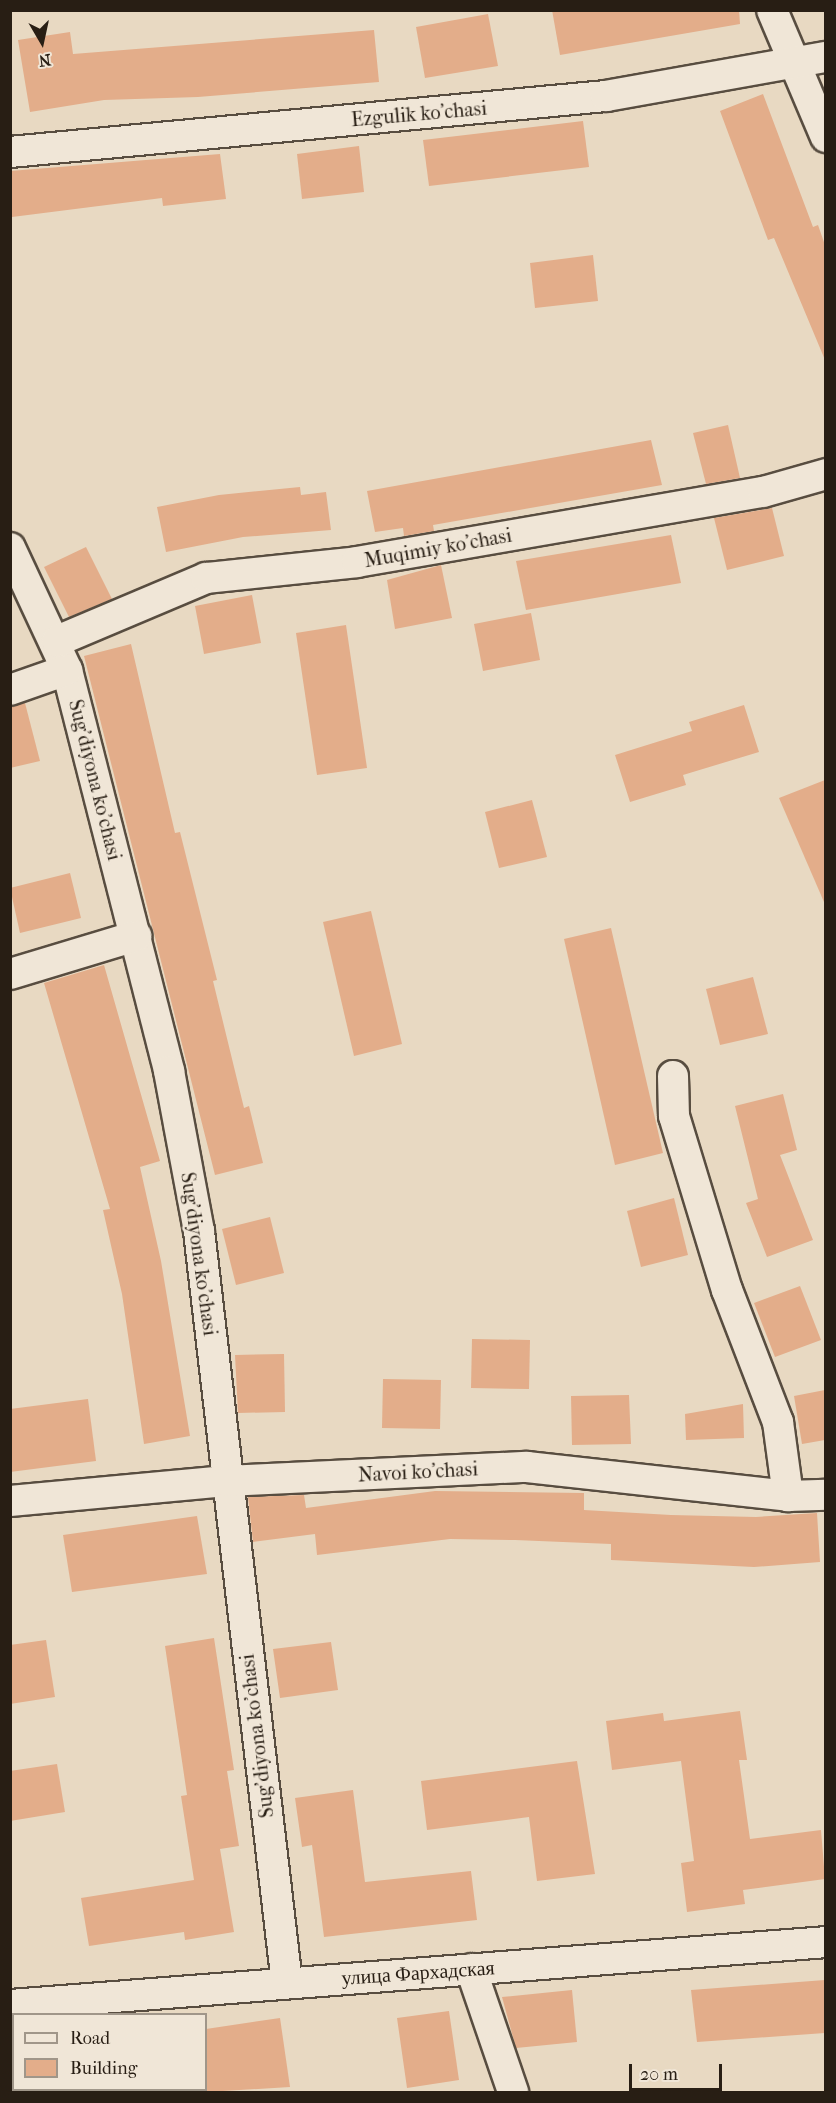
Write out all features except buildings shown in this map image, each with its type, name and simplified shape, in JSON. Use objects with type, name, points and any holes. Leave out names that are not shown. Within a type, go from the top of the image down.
[{"type":"street","points":[[772,10],[825,137]]},
{"type":"street","name":"Ezgulik ko'chasi","points":[[10,152],[606,96],[795,65],[825,57]]},
{"type":"street","name":"Muqimiy ko'chasi","points":[[57,641],[206,578],[368,560],[763,492],[825,474]]},
{"type":"street","name":"Sug'diyona ko'chasi","points":[[10,548],[57,641],[68,670],[169,1071],[199,1231],[226,1481],[287,1983]]},
{"type":"street","points":[[10,690],[68,670]]},
{"type":"street","points":[[10,974],[136,936]]},
{"type":"street","points":[[673,1076],[674,1116],[727,1290],[777,1422],[788,1496]]},
{"type":"street","name":"Navoi ko'chasi","points":[[10,1501],[226,1481],[527,1467],[788,1496],[825,1496]]},
{"type":"street","name":"улица Фархадская","points":[[10,2005],[149,2004],[287,1983],[825,1942]]},
{"type":"street","points":[[471,1969],[513,2092]]}]
